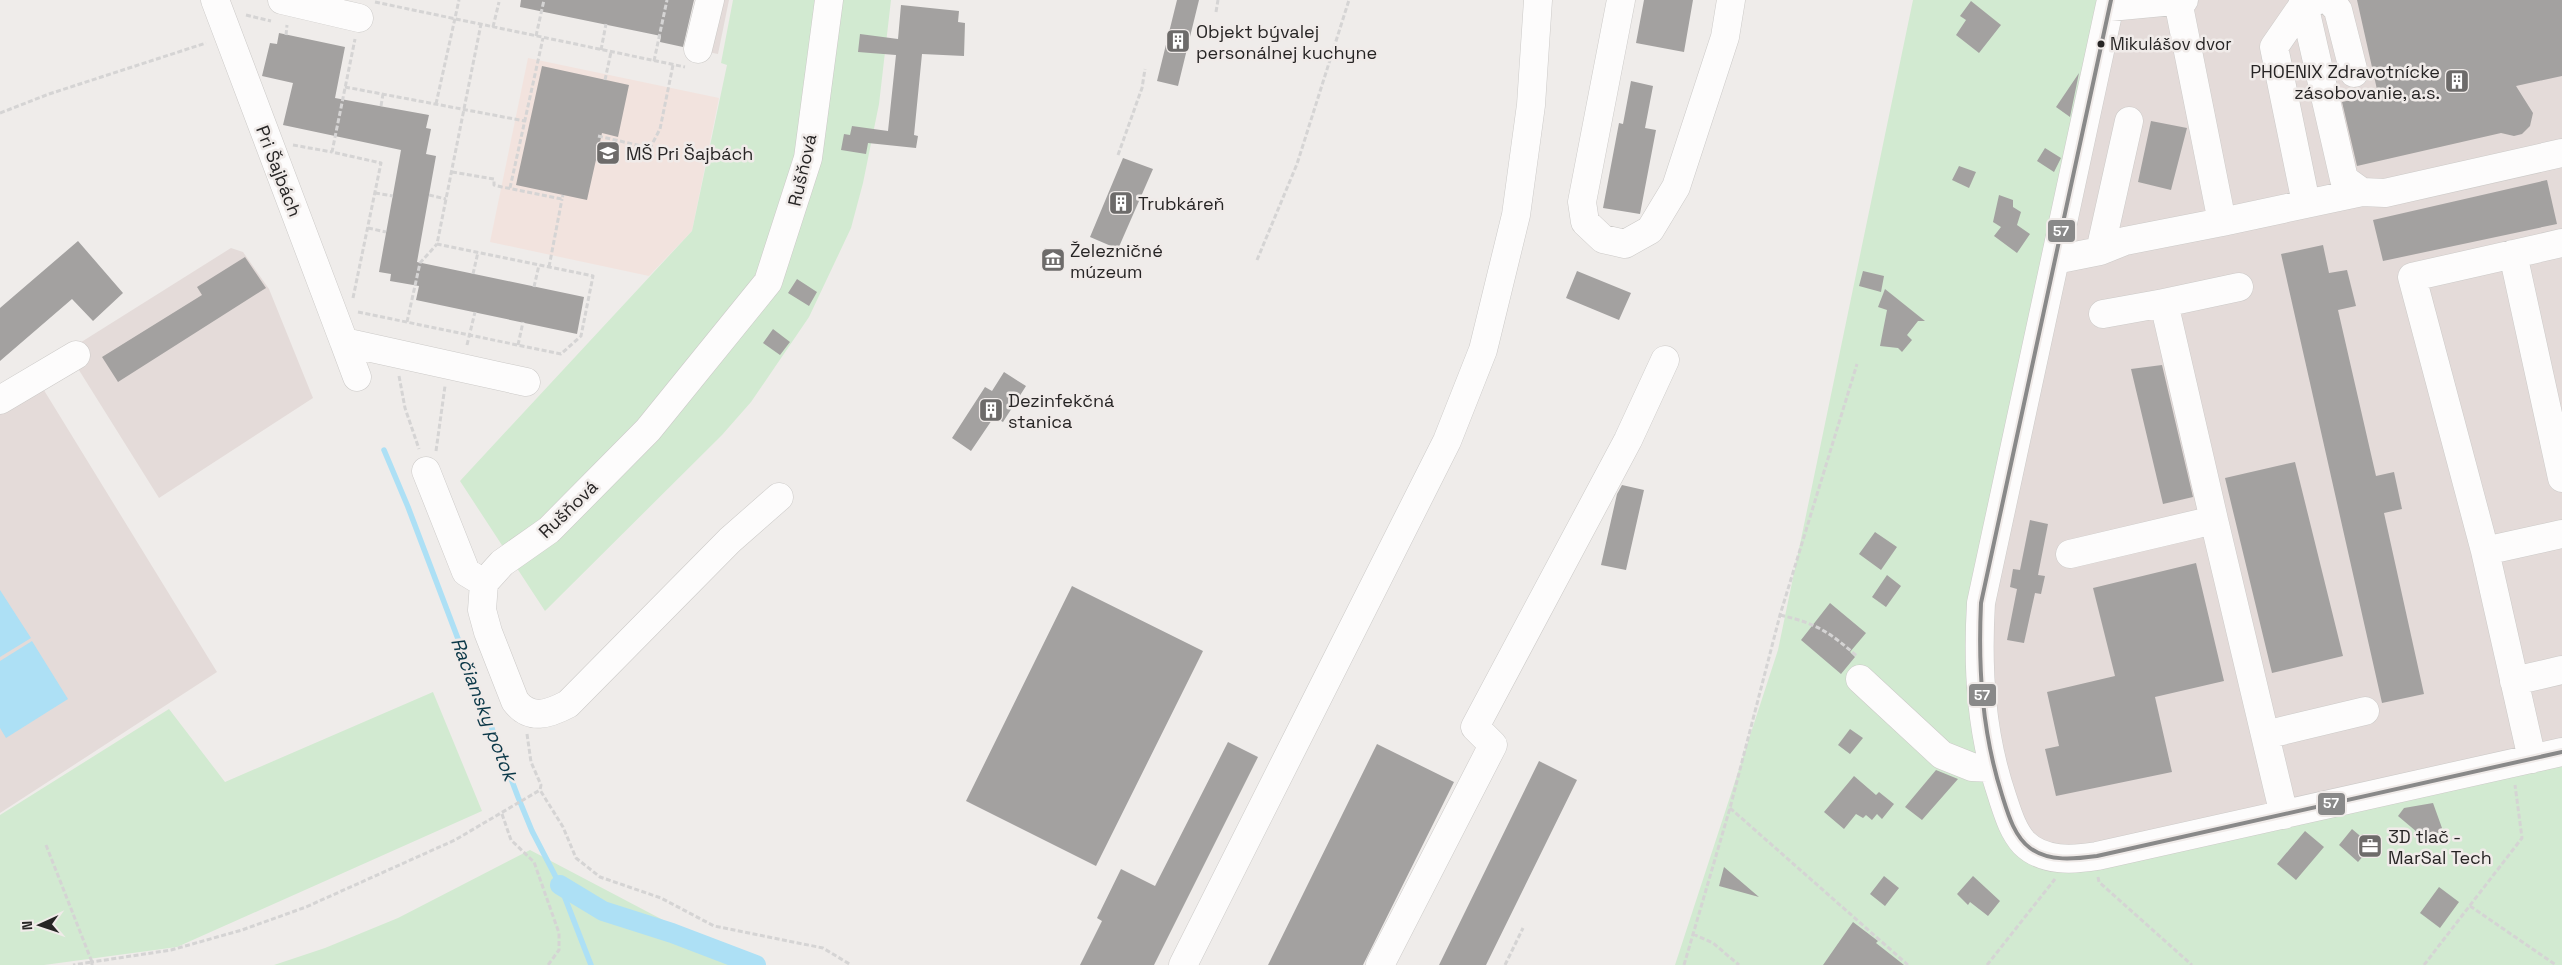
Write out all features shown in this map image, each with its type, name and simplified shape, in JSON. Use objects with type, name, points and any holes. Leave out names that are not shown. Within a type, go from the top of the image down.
[{"type":"street","name":"Pri Šajbách","points":[[215,0],[357,377]]},
{"type":"street","points":[[695,59],[710,0]]},
{"type":"street","name":"Rušňová","points":[[484,583],[502,563],[549,530],[648,430],[768,282],[808,158],[829,0]]},
{"type":"street","points":[[1183,965],[1442,449],[1483,350],[1516,215],[1531,105],[1538,0]]},
{"type":"street","points":[[1621,0],[1582,202],[1585,222],[1603,239],[1625,244],[1650,230],[1676,188],[1725,37],[1731,0]]},
{"type":"street","points":[[2178,0],[2222,222]]},
{"type":"street","points":[[2184,0],[2111,3],[1982,603],[1978,646],[1980,691],[1993,768],[2011,823],[2018,835],[2034,850],[2064,859],[2097,856],[2562,752]]},
{"type":"street","points":[[2306,203],[2274,47],[2310,1]]},
{"type":"street","points":[[2310,1],[2338,10],[2354,73]]},
{"type":"street","points":[[2310,1],[2344,179],[2362,192]]},
{"type":"street","points":[[285,12],[366,10]]},
{"type":"street","points":[[2100,250],[2129,121]]},
{"type":"street","points":[[2055,260],[2100,250],[2125,241],[2362,192],[2385,193],[2562,153]]},
{"type":"street","points":[[2522,761],[2514,681],[2485,551],[2412,277],[2562,243]]},
{"type":"street","points":[[2513,254],[2562,478]]},
{"type":"street","points":[[2103,314],[2239,287]]},
{"type":"street","points":[[2164,303],[2284,815]]},
{"type":"street","points":[[344,342],[526,382]]},
{"type":"street","points":[[0,400],[76,355]]},
{"type":"street","points":[[1380,965],[1493,745],[1475,726],[1628,440],[1665,360]]},
{"type":"street","points":[[426,472],[466,572],[484,583],[482,610],[488,632],[510,691],[520,708],[531,714],[543,714],[568,704],[730,540],[779,497]]},
{"type":"street","points":[[2070,554],[2214,520]]},
{"type":"street","points":[[2485,551],[2562,534]]},
{"type":"street","points":[[2514,681],[2562,670]]},
{"type":"street","points":[[1860,679],[1942,755],[1972,767],[1993,768]]},
{"type":"street","points":[[2265,734],[2365,711]]},
{"type":"path","points":[[436,104],[459,0]]},
{"type":"path","points":[[536,36],[544,0]]},
{"type":"path","points":[[654,61],[667,0]]},
{"type":"path","points":[[1216,12],[1218,0]]},
{"type":"path","points":[[1257,260],[1297,164],[1349,0]]},
{"type":"path","points":[[332,152],[345,87],[366,10],[388,2],[455,19],[673,65],[695,59]]},
{"type":"path","points":[[493,27],[499,2]]},
{"type":"path","points":[[285,12],[286,35]]},
{"type":"path","points":[[407,322],[420,263],[437,244],[481,24]]},
{"type":"path","points":[[601,50],[606,24]]},
{"type":"path","points":[[510,188],[543,38]]},
{"type":"path","points":[[0,113],[49,94],[206,43]]},
{"type":"path","points":[[605,80],[611,52]]},
{"type":"path","points":[[598,136],[650,148],[660,129],[673,65]]},
{"type":"path","points":[[1118,155],[1142,88],[1145,69]]},
{"type":"path","points":[[345,87],[525,121]]},
{"type":"path","points":[[381,106],[383,94]]},
{"type":"path","points":[[288,144],[381,163],[352,302]]},
{"type":"path","points":[[452,172],[494,179],[494,185],[563,197],[548,267]]},
{"type":"path","points":[[375,193],[393,196]]},
{"type":"path","points":[[429,195],[446,198]]},
{"type":"path","points":[[368,228],[386,232]]},
{"type":"path","points":[[350,311],[561,354],[581,336],[593,276],[437,244]]},
{"type":"path","points":[[473,274],[478,252]]},
{"type":"path","points":[[534,287],[539,265]]},
{"type":"path","points":[[426,472],[434,460],[455,366],[469,335],[474,312]]},
{"type":"path","points":[[518,346],[523,322]]},
{"type":"path","points":[[394,353],[405,408],[426,472]]},
{"type":"path","points":[[1684,965],[1730,808],[1780,615],[1857,364]]},
{"type":"path","points":[[520,708],[518,717],[528,738],[531,762],[541,785],[540,790],[563,827],[576,858],[600,877],[661,898],[714,926],[823,948],[851,965]]},
{"type":"path","points":[[2424,965],[2522,838],[2522,761]]},
{"type":"path","points":[[73,965],[92,964],[171,950],[242,930],[306,908],[455,840],[540,790]]},
{"type":"path","points":[[1730,808],[1908,965]]},
{"type":"path","points":[[502,814],[511,840],[534,862],[558,933],[559,950],[548,965]]},
{"type":"path","points":[[46,845],[92,964]]},
{"type":"path","points":[[2097,856],[2095,865],[2099,882],[2192,965]]},
{"type":"path","points":[[1987,965],[2057,878],[2064,859]]},
{"type":"path","points":[[2470,906],[2556,965]]},
{"type":"path","points":[[1505,965],[1523,928]]},
{"type":"path","points":[[1693,934],[1713,943],[1739,965]]},
{"type":"shaded area","points":[[697,0],[729,0],[718,54],[687,48]]},
{"type":"shaded area","points":[[2106,0],[2562,0],[2562,750],[2075,863],[2010,831],[1973,647]]},
{"type":"shaded area","name":"MŠ Pri Šajbách","points":[[528,58],[719,98],[692,231],[649,276],[490,242]]},
{"type":"shaded area","points":[[231,248],[243,252],[269,289],[313,398],[159,498],[67,351]]},
{"type":"shaded area","points":[[42,387],[217,672],[0,813],[0,412]]},
{"type":"green space","points":[[733,0],[891,0],[879,104],[863,183],[851,228],[809,317],[751,402],[722,435],[545,611],[460,481],[692,231],[727,65],[721,63]]},
{"type":"green space","points":[[1913,0],[2106,0],[1973,647],[2010,831],[2075,863],[2562,761],[2562,965],[1675,965],[1778,650]]},
{"type":"green space","points":[[433,692],[482,811],[177,947],[44,965],[0,965],[0,815],[169,709],[225,782]]},
{"type":"green space","points":[[530,850],[741,961],[740,965],[274,965],[325,948],[398,918]]},
{"type":"water","points":[[0,590],[31,638],[0,657]]},
{"type":"water","points":[[32,641],[68,699],[6,738],[0,728],[0,661]]},
{"type":"building","points":[[521,0],[694,0],[683,47],[660,42],[661,36],[520,7]]},
{"type":"building","name":"Objekt bývalej personálnej kuchyne","points":[[1177,0],[1199,0],[1178,86],[1157,81]]},
{"type":"building","points":[[1644,0],[1693,0],[1684,52],[1636,43]]},
{"type":"building","name":"PHOENIX Zdravotnícke zásobovanie, a.s.","points":[[2357,0],[2562,0],[2562,76],[2516,86],[2533,113],[2530,126],[2522,134],[2514,136],[2501,133],[2357,166],[2342,102],[2378,94]]},
{"type":"building","points":[[1971,1],[2001,25],[1979,53],[1956,35],[1966,20],[1960,16]]},
{"type":"building","points":[[901,5],[959,11],[958,22],[965,23],[964,56],[922,54],[914,135],[918,136],[916,148],[868,143],[866,154],[841,150],[844,134],[850,135],[852,126],[888,131],[896,55],[858,52],[860,34],[898,39]]},
{"type":"building","points":[[279,33],[345,47],[335,98],[429,115],[426,128],[431,129],[426,154],[436,156],[417,262],[584,297],[577,334],[416,300],[419,286],[390,281],[391,274],[379,272],[401,150],[283,125],[293,83],[262,76],[270,43],[277,44]]},
{"type":"building","points":[[542,66],[629,85],[618,137],[602,133],[587,200],[516,185]]},
{"type":"building","points":[[2079,73],[2070,117],[2056,107]]},
{"type":"building","points":[[1631,81],[1653,86],[1645,128],[1656,130],[1640,214],[1603,208],[1619,123],[1623,124]]},
{"type":"building","points":[[2151,121],[2187,128],[2171,190],[2138,182]]},
{"type":"building","points":[[2045,148],[2061,158],[2054,172],[2037,161]]},
{"type":"building","name":"Trubkáreň","points":[[1123,158],[1153,169],[1118,249],[1090,237]]},
{"type":"building","points":[[1959,166],[1976,172],[1969,188],[1952,180]]},
{"type":"building","points":[[2547,180],[2557,224],[2383,261],[2373,220]]},
{"type":"building","points":[[1999,195],[2013,200],[2013,207],[2021,212],[2017,225],[2030,234],[2017,253],[1994,236],[2001,227],[1993,222]]},
{"type":"building","points":[[78,241],[123,293],[93,321],[72,299],[0,361],[0,308]]},
{"type":"building","points":[[2323,245],[2329,273],[2347,270],[2356,306],[2338,310],[2376,476],[2394,472],[2402,509],[2384,513],[2424,694],[2382,703],[2281,254]]},
{"type":"building","points":[[245,257],[266,288],[118,382],[102,357],[202,295],[197,287]]},
{"type":"building","points":[[1577,271],[1631,293],[1619,320],[1566,298]]},
{"type":"building","points":[[1863,271],[1884,276],[1881,292],[1859,286]]},
{"type":"building","points":[[797,279],[817,292],[809,306],[788,293]]},
{"type":"building","points":[[1885,289],[1925,321],[1918,321],[1907,335],[1912,340],[1902,352],[1898,348],[1880,346],[1887,310],[1878,307]]},
{"type":"building","points":[[773,329],[790,342],[780,355],[763,343]]},
{"type":"building","points":[[2162,365],[2193,497],[2163,504],[2131,369]]},
{"type":"building","name":"Dezinfekčná stanica","points":[[1004,372],[1026,386],[1003,422],[994,417],[971,451],[952,438],[985,387],[992,391]]},
{"type":"building","points":[[2295,462],[2343,656],[2272,673],[2225,478]]},
{"type":"building","points":[[1622,485],[1644,490],[1626,570],[1601,565],[1617,494]]},
{"type":"building","points":[[2030,520],[2048,524],[2038,575],[2045,576],[2041,594],[2035,593],[2024,643],[2007,640],[2017,589],[2010,587],[2013,569],[2020,570]]},
{"type":"building","points":[[1875,532],[1897,547],[1881,570],[1859,554]]},
{"type":"building","points":[[2196,563],[2224,681],[2155,697],[2172,772],[2056,796],[2045,749],[2059,746],[2047,692],[2115,676],[2093,588]]},
{"type":"building","points":[[1887,575],[1901,586],[1886,607],[1872,597]]},
{"type":"building","points":[[1072,586],[1203,651],[1096,866],[966,801]]},
{"type":"building","points":[[1830,603],[1866,633],[1850,652],[1855,657],[1841,674],[1801,640]]},
{"type":"building","points":[[1850,729],[1863,738],[1850,754],[1838,745]]},
{"type":"building","points":[[1228,742],[1258,757],[1154,965],[1080,965],[1102,921],[1097,918],[1121,869],[1155,886]]},
{"type":"building","points":[[1377,744],[1454,782],[1363,965],[1268,965]]},
{"type":"building","points":[[1539,761],[1577,780],[1486,965],[1439,965]]},
{"type":"building","points":[[1936,770],[1958,779],[1922,820],[1905,807]]},
{"type":"building","points":[[1854,776],[1876,795],[1879,792],[1894,804],[1882,819],[1877,814],[1872,820],[1866,815],[1863,818],[1856,814],[1844,829],[1824,812]]},
{"type":"building","points":[[2433,803],[2442,828],[2430,843],[2398,816],[2404,808]]},
{"type":"building","points":[[2352,829],[2372,846],[2358,862],[2339,845]]},
{"type":"building","points":[[2305,831],[2324,847],[2296,880],[2277,864]]},
{"type":"building","points":[[1724,867],[1759,897],[1719,886]]},
{"type":"building","points":[[1884,876],[1899,888],[1885,906],[1870,894]]},
{"type":"building","points":[[1973,876],[2000,901],[1988,916],[1970,902],[1968,905],[1957,894]]},
{"type":"building","points":[[2439,887],[2459,902],[2440,928],[2420,913]]},
{"type":"building","points":[[1853,922],[1878,941],[1876,943],[1904,965],[1823,965]]},
{"type":"waterway","name":"Račiansky potok","points":[[384,450],[408,507],[518,797],[532,831],[560,885],[591,965]]},
{"type":"waterway","points":[[560,885],[603,911],[672,933],[756,965]]},
{"type":"transit line","name":"57","points":[[2111,0],[1981,603],[1980,652],[1986,724],[1995,771],[2007,810],[2016,831],[2024,843],[2045,856],[2062,858],[2097,856],[2562,752]]},
{"type":"place","name":"Objekt bývalej personálnej kuchyne","points":[[1178,41]]},
{"type":"place","name":"Mikulášov dvor","points":[[2101,44]]},
{"type":"place","name":"PHOENIX Zdravotnícke zásobovanie, a.s.","points":[[2457,81]]},
{"type":"place","name":"MŠ Pri Šajbách","points":[[608,153]]},
{"type":"place","name":"Trubkáreň","points":[[1121,203]]},
{"type":"place","name":"Železničné múzeum","points":[[1053,260]]},
{"type":"place","name":"Dezinfekčná stanica","points":[[991,410]]},
{"type":"place","name":"3D tlač - MarSal Tech","points":[[2370,846]]}]
